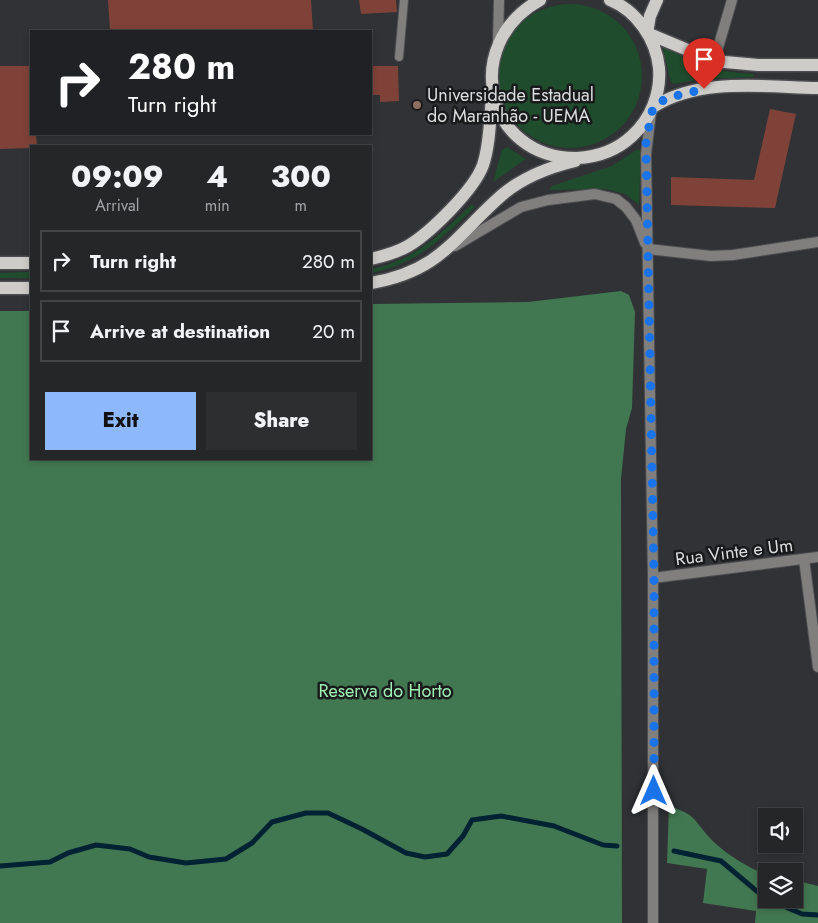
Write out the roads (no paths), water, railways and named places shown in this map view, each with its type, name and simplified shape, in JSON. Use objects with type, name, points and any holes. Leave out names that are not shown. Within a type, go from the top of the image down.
[{"type":"main road","points":[[372,259],[395,252],[416,241],[469,189],[480,173],[485,158],[493,91],[492,67],[498,42],[515,18],[540,0]]},
{"type":"main road","points":[[372,283],[404,275],[441,255],[511,188],[546,170],[605,153],[624,144],[640,130],[652,110],[659,75],[658,58],[648,33],[632,15],[610,0]]},
{"type":"main road","points":[[648,33],[650,16],[657,0]]},
{"type":"main road","points":[[648,33],[714,61],[758,65],[818,65]]},
{"type":"main road","points":[[652,110],[667,98],[720,87],[818,88]]},
{"type":"main road","points":[[493,91],[499,110],[509,126],[528,144],[552,156],[590,157]]},
{"type":"main road","points":[[0,263],[30,263]]},
{"type":"main road","points":[[0,288],[30,288]]},
{"type":"street","points":[[498,42],[499,0]]},
{"type":"street","points":[[714,61],[732,0]]},
{"type":"street","points":[[652,110],[646,154],[654,578],[653,923]]},
{"type":"street","points":[[441,255],[521,207],[548,200],[595,194],[616,199],[626,207],[636,220],[648,249]]},
{"type":"street","points":[[648,249],[711,256],[733,255],[818,242]]},
{"type":"street","name":"Rua Vinte e Um","points":[[654,578],[818,558]]},
{"type":"street","points":[[804,560],[818,667]]},
{"type":"lane","points":[[399,57],[404,0]]},
{"type":"waterway","points":[[0,866],[50,862],[68,853],[96,845],[130,849],[149,857],[186,863],[226,859],[252,843],[272,822],[306,813],[328,813],[406,853],[425,857],[447,854],[463,836],[472,820],[501,816],[554,826],[603,845],[617,846]]},
{"type":"waterway","points":[[674,851],[721,861],[758,892]]},
{"type":"waterway","points":[[788,908],[802,914],[818,915]]},
{"type":"place","name":"Universidade Estadual do Maranhão - UEMA","points":[[417,105]]},
{"type":"park label","name":"Reserva do Horto","points":[[385,691]]}]
